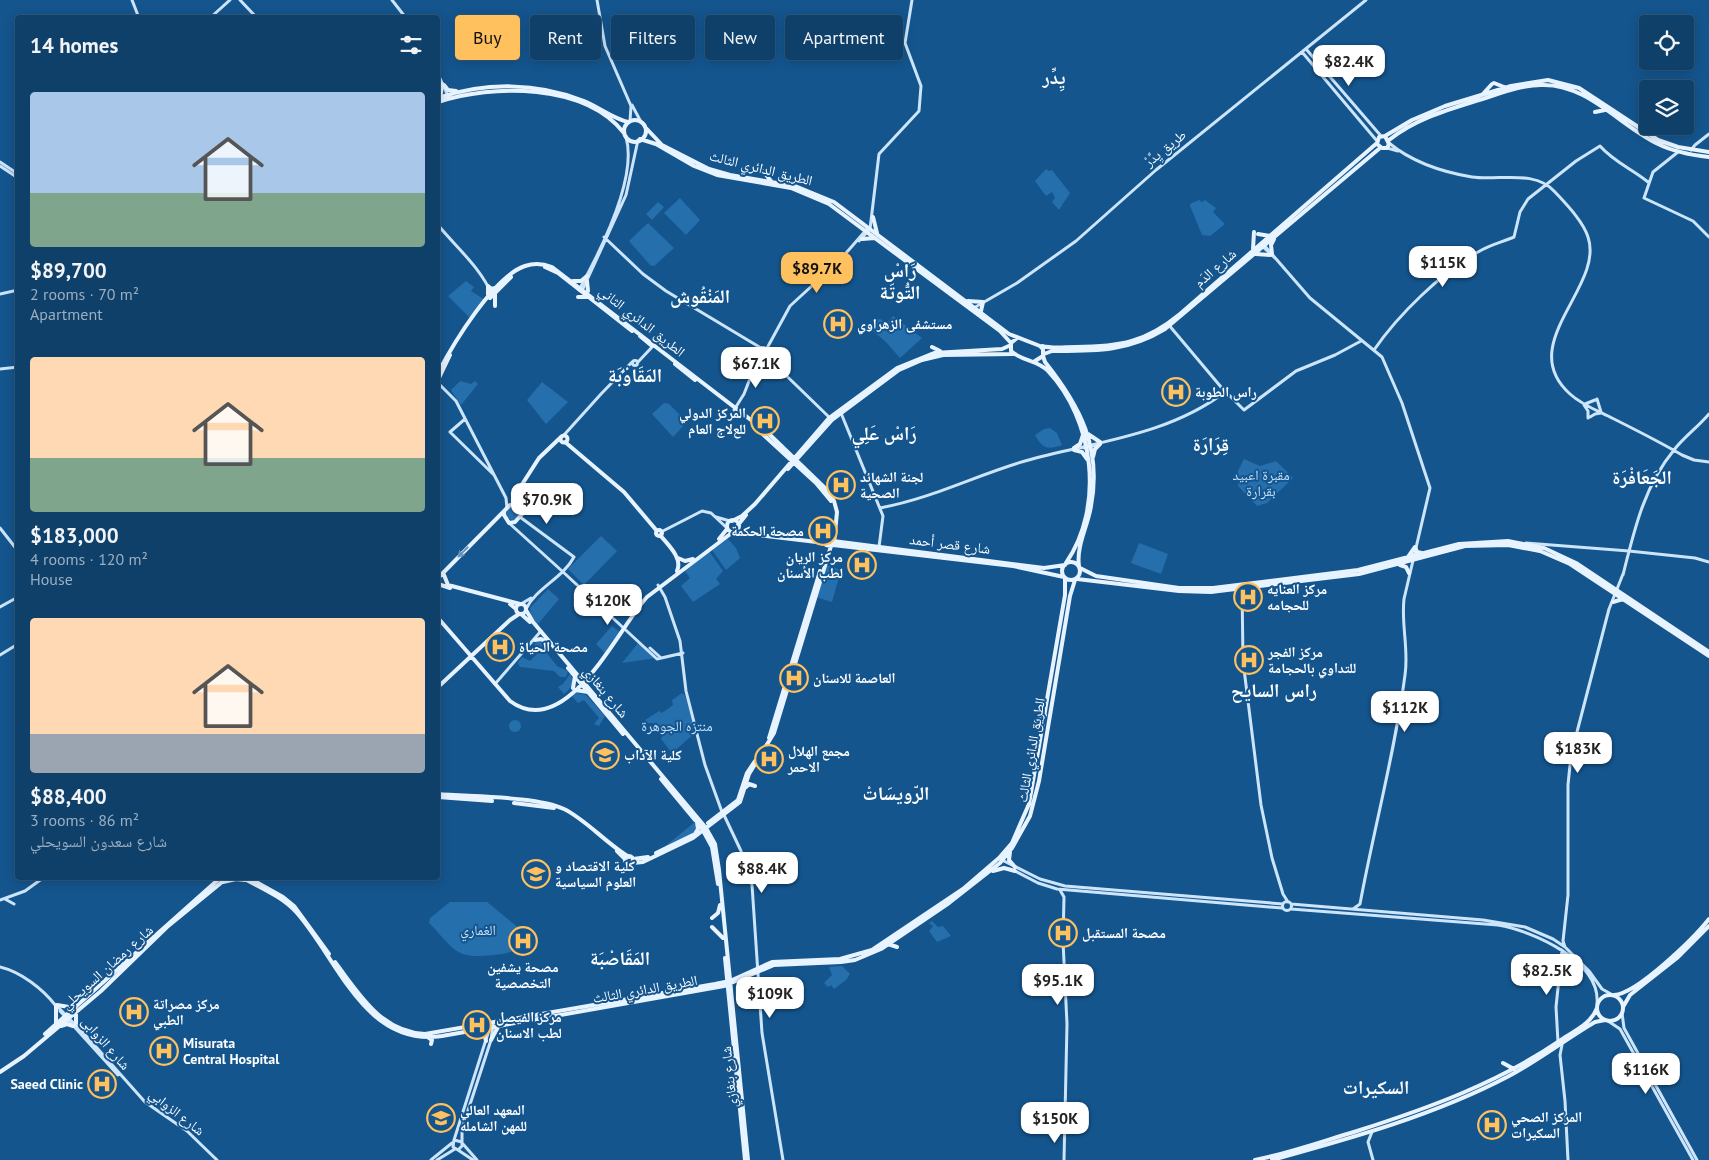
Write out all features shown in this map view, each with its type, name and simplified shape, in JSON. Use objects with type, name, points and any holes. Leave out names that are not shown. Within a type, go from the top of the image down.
[{"type":"main road","points":[[1389,141],[1383,136],[1422,115],[1481,95],[1542,80],[1572,85],[1658,140],[1691,153],[1709,157]]},
{"type":"main road","points":[[442,83],[452,91],[461,92]]},
{"type":"main road","points":[[440,94],[442,83]]},
{"type":"main road","points":[[1481,95],[1493,84],[1507,88]]},
{"type":"main road","points":[[1377,142],[1380,148],[1386,148],[1389,141],[1405,129],[1435,114],[1524,87],[1542,84],[1560,87],[1591,100],[1657,144],[1678,152],[1709,152]]},
{"type":"main road","points":[[440,98],[447,97],[501,90],[545,94],[568,99],[593,109],[613,121],[630,140],[639,140],[645,133],[645,127],[641,122],[629,121],[579,99],[544,89],[505,86],[461,92],[447,97],[440,101]]},
{"type":"main road","points":[[1591,100],[1594,111],[1606,110]]},
{"type":"main road","points":[[625,135],[624,128],[629,121]]},
{"type":"main road","name":"الطريق الدائري الثالث","points":[[645,127],[662,144],[691,161],[724,174],[772,181],[795,186],[821,195],[972,308],[1006,336],[1011,344]]},
{"type":"main road","name":"شارع الدَم","points":[[1263,245],[1270,236],[1383,136]]},
{"type":"main road","name":"الطريق الدائري الثالث","points":[[639,140],[656,144],[694,166],[717,175],[790,188],[814,196],[860,223]]},
{"type":"main road","name":"شارع الدَم","points":[[1043,355],[1052,351],[1124,348],[1143,342],[1169,325],[1380,148]]},
{"type":"main road","points":[[753,178],[762,171],[772,181]]},
{"type":"main road","points":[[872,217],[877,237],[861,239],[860,223],[868,221],[872,217]]},
{"type":"main road","points":[[1270,236],[1256,233],[1253,253],[1271,254],[1271,245],[1276,236]]},
{"type":"main road","name":"الطريق الدائري الثالث","points":[[877,237],[972,308],[981,312],[1017,338],[1040,346]]},
{"type":"main road","name":"الطريق الدائري الثاني","points":[[440,369],[451,347],[495,289],[515,271],[532,264],[552,267],[734,409],[785,452],[829,493],[835,503],[837,521],[769,739],[747,773],[738,800],[723,814]]},
{"type":"main road","points":[[587,278],[587,289],[591,297],[577,296],[572,282],[587,278]]},
{"type":"main road","points":[[486,304],[491,302],[495,306],[495,289],[491,289],[488,286],[487,298]]},
{"type":"main road","name":"الطريق الدائري الثاني","points":[[440,379],[453,349],[486,304],[491,294]]},
{"type":"main road","points":[[965,301],[983,302],[980,307],[981,312]]},
{"type":"main road","name":"شارع الدَم","points":[[1040,346],[1059,348],[1120,345],[1145,337],[1169,325]]},
{"type":"main road","points":[[440,619],[511,700],[530,708],[548,706],[574,689],[589,690],[588,676],[606,654],[638,605],[677,571],[733,532],[802,450],[831,419],[891,372],[925,355],[943,351],[1002,349],[1017,338]]},
{"type":"main road","points":[[1011,344],[1013,354]]},
{"type":"main road","points":[[1040,346],[1046,364],[1071,395],[1082,423],[1088,446],[1092,500],[1078,554],[1080,575],[1076,579]]},
{"type":"main road","points":[[925,355],[931,348],[943,351]]},
{"type":"main road","points":[[831,419],[885,379],[922,360],[949,354],[1013,354],[1035,361],[1048,370],[1061,387],[1082,423]]},
{"type":"main road","points":[[1035,361],[1043,355]]},
{"type":"main road","points":[[1085,433],[1100,443],[1090,461],[1087,508],[1076,547],[1062,571],[1064,577],[1190,592],[1359,574],[1397,565],[1427,553],[1459,544],[1479,541],[1503,541],[1524,544],[1560,554],[1611,585],[1625,600],[1709,656]]},
{"type":"main road","points":[[1073,449],[1081,443],[1085,433]]},
{"type":"main road","points":[[514,505],[514,497],[539,458],[554,444],[564,439],[570,447],[624,492],[660,532],[684,566]]},
{"type":"main road","points":[[1073,449],[1082,452],[1090,461]]},
{"type":"main road","points":[[659,586],[724,535],[731,521],[745,514],[787,468],[788,460],[785,452],[802,450]]},
{"type":"main road","points":[[802,450],[800,460],[803,469]]},
{"type":"main road","points":[[787,468],[796,467],[803,469]]},
{"type":"main road","points":[[440,575],[505,510],[514,505]]},
{"type":"main road","points":[[505,510],[504,516],[509,523],[515,522],[520,517],[522,511],[514,505]]},
{"type":"main road","points":[[731,521],[736,522],[738,526]]},
{"type":"main road","name":"شارع قصر أحمد","points":[[738,526],[748,531],[1013,566],[1064,577]]},
{"type":"main road","name":"شارع قصر أحمد","points":[[727,528],[733,532],[879,547],[1044,568],[1066,564]]},
{"type":"main road","name":"الطريق الدائري الثاني","points":[[746,787],[748,777],[774,733],[830,542]]},
{"type":"main road","points":[[1066,564],[1072,562],[1096,576],[1179,588],[1205,589],[1242,587],[1358,570],[1479,545],[1525,548],[1570,564],[1709,652]]},
{"type":"main road","points":[[1406,559],[1415,547],[1419,553],[1427,553]]},
{"type":"main road","points":[[678,558],[692,559]]},
{"type":"main road","points":[[677,571],[678,558]]},
{"type":"main road","points":[[1397,565],[1406,567],[1409,573]]},
{"type":"main road","points":[[440,576],[444,575],[448,585],[521,604],[518,612]]},
{"type":"main road","name":"الطريق الدائري الثالث","points":[[251,880],[283,897],[297,910],[376,1014],[392,1026],[410,1033],[425,1034],[492,1025],[716,986],[728,983],[758,968],[781,964],[847,961],[872,953],[898,938],[991,872],[1012,843],[1027,812],[1046,715],[1065,596],[1064,577]]},
{"type":"main road","name":"الطريق الدائري الثالث","points":[[728,983],[742,974],[780,960],[840,959],[872,950],[963,889],[1010,851],[1026,826],[1034,803],[1070,596],[1076,579]]},
{"type":"main road","points":[[1611,585],[1619,583]]},
{"type":"main road","points":[[440,585],[509,604],[518,612]]},
{"type":"main road","points":[[1614,602],[1618,599],[1625,600]]},
{"type":"main road","name":"شارع بنغازي","points":[[521,604],[547,642],[576,675]]},
{"type":"main road","points":[[440,683],[518,612],[526,609]]},
{"type":"main road","name":"شارع بنغازي","points":[[518,612],[540,632],[713,841],[717,855],[728,959],[729,998],[744,1130]]},
{"type":"main road","points":[[440,619],[471,655]]},
{"type":"main road","points":[[496,684],[510,701],[522,708],[541,710],[555,705],[582,682],[599,664],[624,628]]},
{"type":"main road","points":[[535,640],[547,642]]},
{"type":"main road","points":[[574,689],[576,675],[588,676]]},
{"type":"main road","name":"شارع بنغازي","points":[[589,690],[697,822],[704,828],[708,837],[715,860],[747,1160]]},
{"type":"main road","points":[[503,693],[503,700],[510,701]]},
{"type":"main road","points":[[1043,729],[1036,721],[1046,715]]},
{"type":"main road","points":[[523,802],[562,810],[630,860],[644,861],[694,836],[740,802],[749,784],[755,786]]},
{"type":"main road","points":[[440,795],[543,803],[568,811],[630,860]]},
{"type":"main road","points":[[694,836],[698,829],[697,822]]},
{"type":"main road","points":[[694,836],[703,834],[708,837]]},
{"type":"main road","points":[[1010,851],[1009,860],[1015,869]]},
{"type":"main road","points":[[991,872],[1001,868],[1015,869]]},
{"type":"main road","name":"شارع رمضان السويحلي","points":[[0,1070],[20,1060],[221,880]]},
{"type":"main road","name":"الطريق الدائري الثالث","points":[[251,880],[296,912],[350,988],[384,1024],[405,1035],[429,1038],[590,1008]]},
{"type":"main road","points":[[712,918],[718,913],[720,905]]},
{"type":"main road","points":[[1255,1160],[1272,1159],[1418,1116],[1509,1076],[1554,1050],[1589,1021],[1602,997],[1624,994],[1649,976],[1675,954],[1709,919]]},
{"type":"main road","points":[[1272,1159],[1424,1109],[1514,1069],[1596,1022],[1615,1020],[1622,1013],[1623,1007],[1630,995],[1678,958],[1709,926]]},
{"type":"main road","points":[[712,927],[724,938]]},
{"type":"main road","points":[[888,944],[897,947],[898,938]]},
{"type":"main road","points":[[728,959],[733,973],[742,974]]},
{"type":"main road","points":[[726,969],[723,978],[716,986],[725,990],[729,998]]},
{"type":"main road","points":[[1612,995],[1620,998],[1623,1007]]},
{"type":"main road","points":[[56,1005],[76,1010],[74,1025],[56,1026],[58,1016],[56,1005]]},
{"type":"main road","points":[[1597,1006],[1598,1014],[1607,1020]]},
{"type":"main road","points":[[491,1040],[495,1030],[501,1025]]},
{"type":"main road","points":[[476,1030],[484,1033],[486,1042]]},
{"type":"main road","points":[[429,1038],[432,1040],[431,1044]]},
{"type":"main road","points":[[1502,1075],[1503,1065],[1514,1069]]},
{"type":"street","points":[[132,0],[137,15]]},
{"type":"street","points":[[213,15],[228,1],[240,0],[253,15]]},
{"type":"street","points":[[392,0],[404,15]]},
{"type":"street","points":[[597,0],[605,46],[641,122]]},
{"type":"street","points":[[734,409],[758,359],[769,344],[790,306],[861,239],[868,230],[872,217],[879,154],[919,111],[921,86],[905,43],[912,0]]},
{"type":"street","name":"طريق يِدِّرْ","points":[[972,308],[1017,283],[1076,241],[1156,170],[1366,0]]},
{"type":"street","points":[[1306,49],[1309,57],[1377,142]]},
{"type":"street","points":[[1306,49],[1309,57],[1383,136]]},
{"type":"street","points":[[1296,56],[1309,57]]},
{"type":"street","points":[[440,78],[447,97]]},
{"type":"street","points":[[629,100],[632,112],[629,121]]},
{"type":"street","points":[[1691,153],[1695,145],[1709,134]]},
{"type":"street","points":[[605,238],[626,183],[629,158],[625,135]]},
{"type":"street","points":[[581,289],[628,188],[639,140]]},
{"type":"street","points":[[1389,141],[1398,152]]},
{"type":"street","points":[[1374,350],[1390,329],[1443,276],[1477,252],[1514,237],[1521,208],[1547,184],[1600,146],[1615,161],[1636,172],[1648,182]]},
{"type":"street","points":[[1386,148],[1428,165],[1467,176],[1531,179],[1547,184],[1583,227],[1590,244],[1590,255],[1584,273],[1554,338],[1551,351],[1553,368],[1561,383],[1570,394],[1602,413],[1690,459],[1709,462]]},
{"type":"street","points":[[1678,152],[1654,171],[1643,196],[1645,199],[1693,221],[1709,237]]},
{"type":"street","points":[[0,162],[15,172]]},
{"type":"street","points":[[0,166],[15,176]]},
{"type":"street","points":[[440,227],[488,286],[491,294]]},
{"type":"street","points":[[605,238],[643,274],[666,291],[763,351],[831,419]]},
{"type":"street","points":[[1263,245],[1310,298],[1374,350],[1388,368],[1415,436],[1429,482],[1430,493],[1412,559],[1402,617],[1406,674],[1386,786],[1360,904],[1353,909]]},
{"type":"street","points":[[0,294],[15,291]]},
{"type":"street","points":[[1169,325],[1225,392],[1244,410],[1300,369],[1335,355],[1361,341]]},
{"type":"street","points":[[564,439],[600,394],[628,366],[654,346]]},
{"type":"street","points":[[0,369],[15,368]]},
{"type":"street","points":[[440,386],[454,399],[506,498],[514,505]]},
{"type":"street","points":[[880,508],[916,501],[1015,464],[1162,426],[1225,392]]},
{"type":"street","points":[[1584,403],[1596,400],[1602,413]]},
{"type":"street","points":[[1584,403],[1589,417],[1602,413]]},
{"type":"street","points":[[841,413],[884,520],[879,547]]},
{"type":"street","points":[[1568,1160],[1567,1127],[1556,1006],[1568,885],[1570,763],[1576,728],[1598,657],[1609,613],[1624,574],[1628,552],[1642,506],[1674,450],[1709,414]]},
{"type":"street","points":[[465,419],[450,432],[494,475]]},
{"type":"street","points":[[505,510],[506,498]]},
{"type":"street","points":[[660,532],[702,511],[709,511],[727,528]]},
{"type":"street","points":[[716,516],[731,521]]},
{"type":"street","points":[[520,517],[573,556],[574,559],[533,598],[526,609]]},
{"type":"street","points":[[509,523],[659,658],[683,653]]},
{"type":"street","points":[[0,528],[15,547]]},
{"type":"street","points":[[1524,544],[1547,543],[1695,558],[1709,562]]},
{"type":"street","points":[[521,604],[562,570]]},
{"type":"street","points":[[1609,613],[1624,574]]},
{"type":"street","points":[[659,586],[683,653],[688,697],[705,765],[751,881],[764,1049],[783,1160]]},
{"type":"street","points":[[1242,587],[1243,661],[1261,805],[1270,851],[1283,894],[1290,905]]},
{"type":"street","points":[[0,607],[15,599]]},
{"type":"street","points":[[496,684],[540,632]]},
{"type":"street","points":[[0,655],[15,646]]},
{"type":"street","points":[[1000,861],[1057,889],[1071,891],[1366,910],[1525,927],[1560,940],[1563,936]]},
{"type":"street","points":[[1015,869],[1058,885],[1150,895]]},
{"type":"street","points":[[2,900],[19,894],[40,880]]},
{"type":"street","points":[[1057,889],[1064,897],[1063,941],[1068,1036],[1064,1160]]},
{"type":"street","points":[[1064,897],[1071,891]]},
{"type":"street","points":[[2,900],[14,904],[19,894]]},
{"type":"street","points":[[1283,894],[1283,905],[1287,911],[1290,905]]},
{"type":"street","points":[[1360,904],[1366,910]]},
{"type":"street","points":[[1290,905],[1483,922],[1523,931],[1563,949],[1589,971],[1602,989],[1612,995]]},
{"type":"street","points":[[1553,939],[1579,965],[1592,982],[1598,993],[1597,1006]]},
{"type":"street","name":"شارع الزوابى","points":[[0,967],[8,969],[31,983],[56,1005],[124,1080]]},
{"type":"street","points":[[1622,1013],[1624,1028],[1697,1160]]},
{"type":"street","points":[[1607,1020],[1620,1029],[1693,1160]]},
{"type":"street","points":[[437,1160],[457,1150],[462,1143],[462,1129],[491,1040],[492,1025]]},
{"type":"street","points":[[431,1160],[453,1141],[492,1025]]},
{"type":"street","points":[[1554,1050],[1560,1055]]},
{"type":"street","name":"شارع الزوابي","points":[[124,1080],[145,1102],[182,1127],[217,1160]]},
{"type":"street","points":[[1368,1142],[1370,1135],[1376,1128]]},
{"type":"street","points":[[1356,1135],[1364,1136],[1368,1142],[1373,1160]]},
{"type":"street","points":[[453,1141],[462,1143],[477,1160]]},
{"type":"street","points":[[453,1141],[457,1150],[473,1160]]},
{"type":"green space","points":[[1046,169],[1052,170],[1070,193],[1059,210],[1052,202],[1055,198],[1052,192],[1046,196],[1035,181]]},
{"type":"green space","points":[[680,198],[700,220],[686,235],[664,213]]},
{"type":"green space","points":[[1199,200],[1202,202],[1205,200],[1216,208],[1213,212],[1225,224],[1210,236],[1202,235],[1190,206],[1190,204]]},
{"type":"green space","points":[[658,202],[664,207],[652,220],[646,214]]},
{"type":"green space","points":[[648,223],[674,248],[654,266],[650,265],[629,241]]},
{"type":"green space","points":[[466,281],[474,287],[471,291],[485,300],[471,319],[448,296]]},
{"type":"green space","points":[[893,316],[922,338],[900,358],[886,342],[868,327],[873,321],[880,319],[887,323]]},
{"type":"green space","points":[[460,381],[471,384],[475,381],[478,384],[461,405],[451,390]]},
{"type":"green space","points":[[542,382],[568,402],[546,424],[527,400]]},
{"type":"green space","points":[[664,403],[669,404],[687,422],[673,437],[652,414]]},
{"type":"green space","points":[[1050,428],[1057,433],[1062,445],[1049,448],[1043,446],[1038,440],[1035,435],[1044,429]]},
{"type":"green space","name":"مقبرة اعبيد بقرارة","points":[[1244,459],[1260,466],[1276,461],[1293,478],[1267,503],[1257,506],[1238,486],[1238,471]]},
{"type":"green space","points":[[513,506],[518,508],[520,513],[518,518],[513,520],[508,518],[506,513],[508,508]]},
{"type":"green space","points":[[601,536],[617,551],[584,585],[568,569]]},
{"type":"green space","points":[[728,539],[736,548],[740,558],[726,570],[712,550]]},
{"type":"green space","points":[[1139,543],[1168,554],[1161,574],[1131,563]]},
{"type":"green space","points":[[709,551],[723,571],[716,579],[720,584],[693,602],[681,586],[690,578],[684,570]]},
{"type":"green space","points":[[826,565],[841,570],[832,602],[816,597]]},
{"type":"green space","points":[[548,589],[559,599],[538,624],[531,617],[530,608]]},
{"type":"green space","points":[[612,626],[620,632],[605,653],[596,644]]},
{"type":"green space","points":[[540,640],[546,645],[546,652],[557,666],[568,671],[566,677],[560,677],[554,671],[520,667],[518,663],[522,657],[530,661],[538,653],[538,648],[534,644]]},
{"type":"green space","points":[[639,642],[656,658],[622,663]]},
{"type":"green space","points":[[570,674],[573,680],[572,685],[564,694],[558,687],[563,684]]},
{"type":"green space","points":[[576,693],[586,695],[605,716],[599,726],[594,724],[599,718],[584,700],[578,703],[572,696]]},
{"type":"green space","name":"منتزه الجوهرة","points":[[682,693],[685,695],[696,732],[672,753],[661,739],[663,734],[653,723],[648,723],[645,720],[659,711],[662,713],[673,705],[672,700]]},
{"type":"green space","points":[[513,720],[517,720],[521,726],[517,732],[513,732],[509,728],[509,724]]},
{"type":"green space","points":[[695,822],[697,827],[694,834],[663,848]]},
{"type":"green space","name":"الغماري","points":[[450,902],[487,902],[520,929],[518,946],[513,951],[500,954],[470,956],[462,954],[450,945],[429,923],[430,918]]},
{"type":"green space","points":[[932,921],[938,927],[943,926],[951,936],[937,942],[929,931],[933,926],[929,923]]},
{"type":"green space","points":[[842,966],[850,974],[846,980],[834,989],[831,985],[828,987],[824,983],[832,975],[829,967]]},
{"type":"place","name":"مستشفى الزهراوي","points":[[838,324]]},
{"type":"place","name":"راس الطوبة","points":[[1176,392]]},
{"type":"place","name":"المركز الدولي للعﻻج العام","points":[[765,421]]},
{"type":"place","name":"لجنة الشهائد الصحية","points":[[841,485]]},
{"type":"place","name":"مصحة الحكمة","points":[[823,531]]},
{"type":"place","name":"مركز الريان لطب الأسنان","points":[[862,565]]},
{"type":"place","name":"مركز العنايه للحجامه","points":[[1248,597]]},
{"type":"place","name":"مصحة الحياة","points":[[500,647]]},
{"type":"place","name":"مركز الفجر للتداوي بالحجامة","points":[[1249,660]]},
{"type":"place","name":"العاصمة للاسنان","points":[[794,678]]},
{"type":"place","name":"كلية الآداب","points":[[605,755]]},
{"type":"place","name":"مجمع الهلال الاحمر","points":[[769,759]]},
{"type":"place","name":"كلية الاقتصاد و العلوم السياسية","points":[[536,874]]},
{"type":"place","name":"مصحة المستقبل","points":[[1063,933]]},
{"type":"place","name":"مصحة يشفين التخصصية","points":[[523,941]]},
{"type":"place","name":"مركز مصراتة الطبي","points":[[134,1012]]},
{"type":"place","name":"مركز الفيصل لطب الاسنان","points":[[477,1025]]},
{"type":"place","name":"Misurata Central Hospital","points":[[164,1051]]},
{"type":"place","name":"Saeed Clinic","points":[[102,1084]]},
{"type":"place","name":"المعهد العالي للمهن الشامله","points":[[441,1118]]},
{"type":"place","name":"المركز الصحي السكيرات","points":[[1492,1125]]},
{"type":"district","name":"يِدِّر","points":[[1054,77]]},
{"type":"district","name":"رَاسْ التُّوتَة","points":[[900,281]]},
{"type":"district","name":"المَنْقُوش","points":[[700,296]]},
{"type":"district","name":"المَقَاوْبَة","points":[[635,375]]},
{"type":"district","name":"رَاسْ عَلِي","points":[[884,433]]},
{"type":"district","name":"قِرَارَة","points":[[1211,444]]},
{"type":"district","name":"الجَعَافْرَة","points":[[1642,477]]},
{"type":"district","name":"راس السايح","points":[[1274,690]]},
{"type":"district","name":"الرّويسَاتْ","points":[[896,793]]},
{"type":"district","name":"المَقَاصْبَة","points":[[620,958]]},
{"type":"district","name":"السكيرات","points":[[1376,1087]]}]
